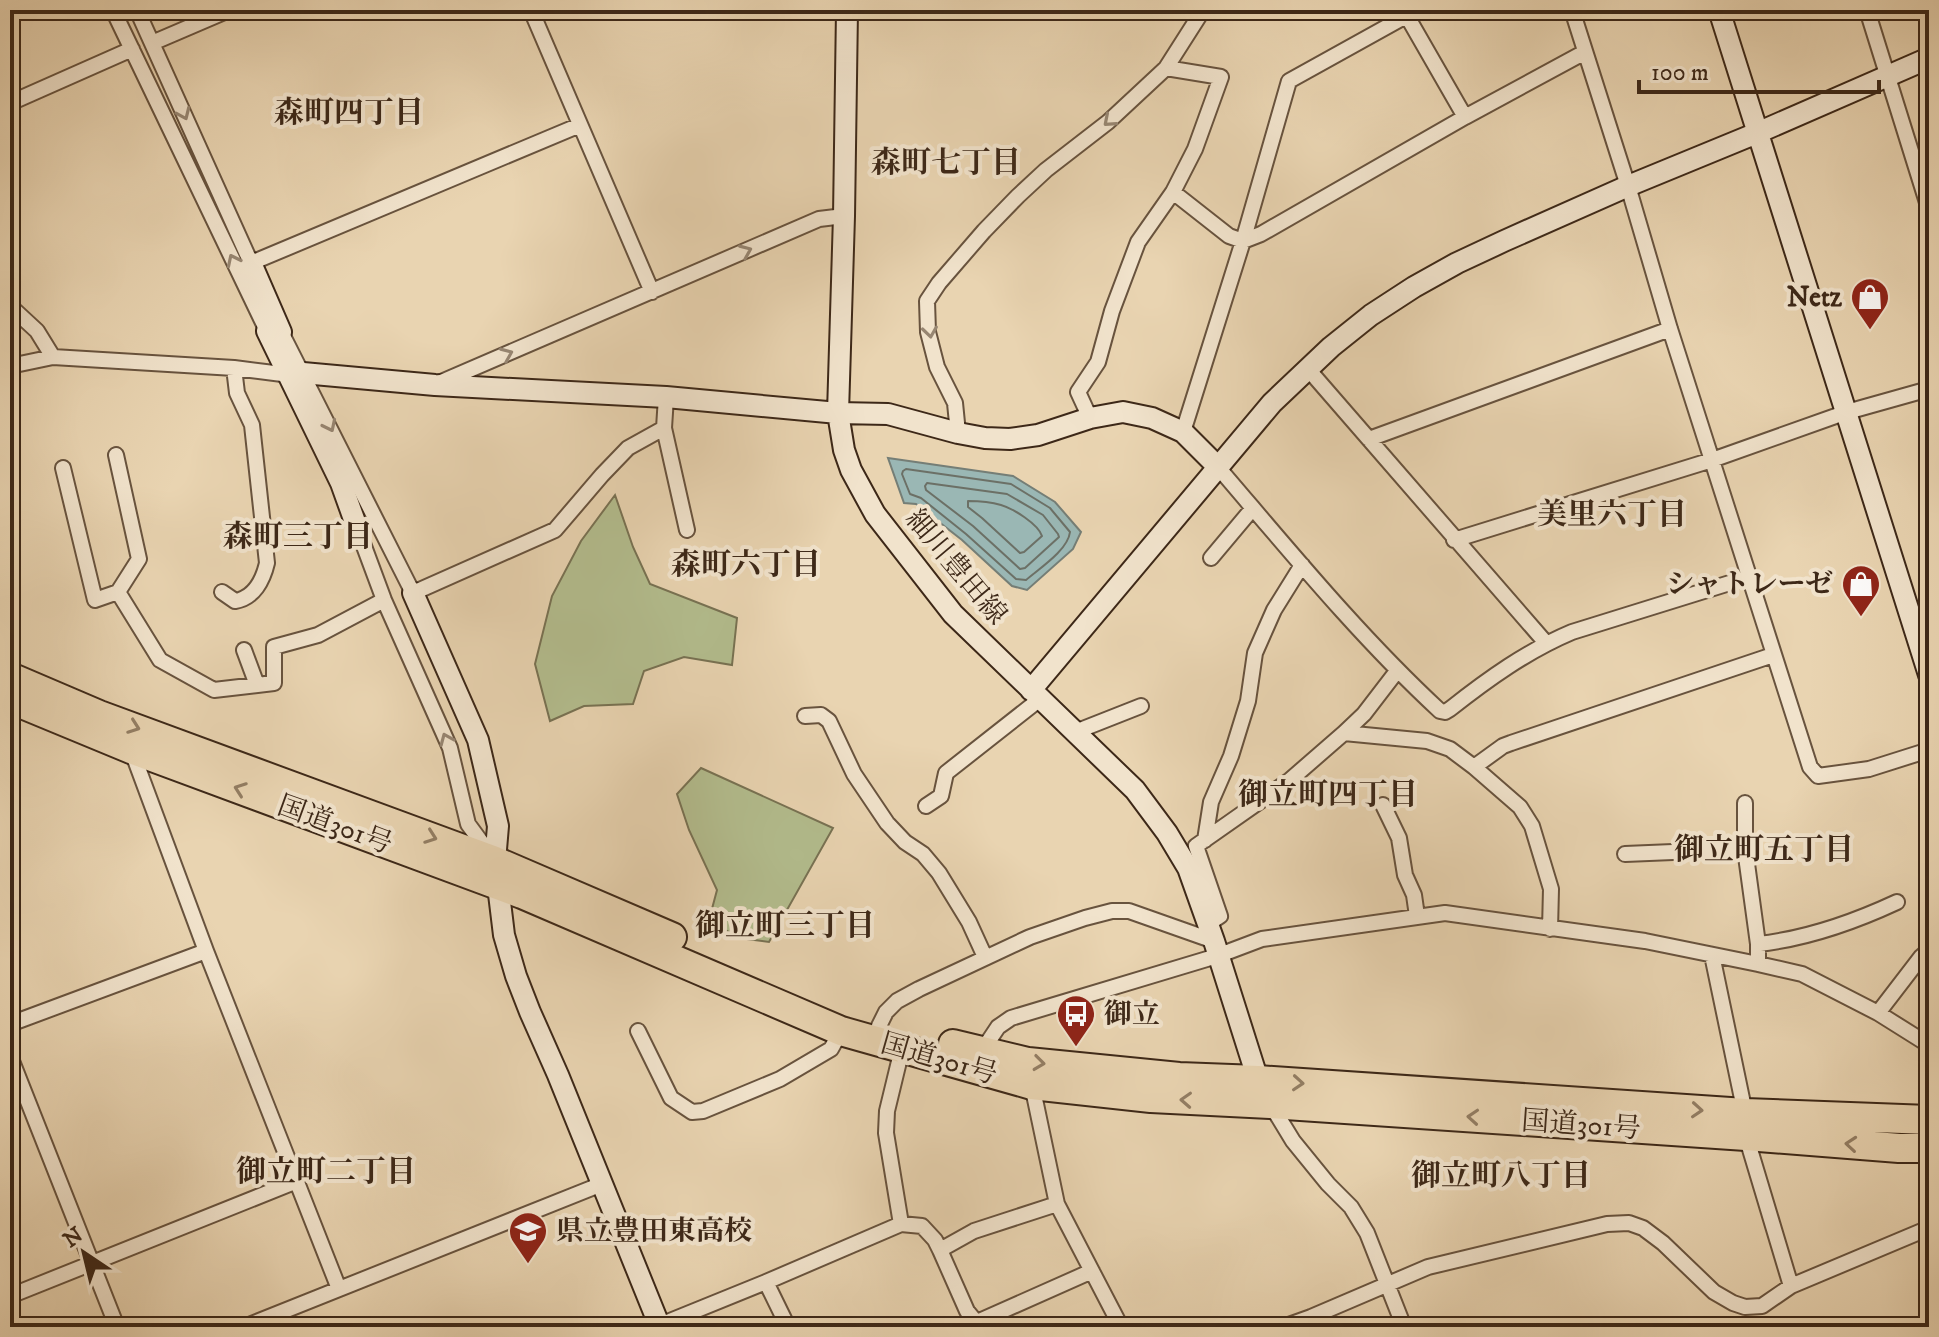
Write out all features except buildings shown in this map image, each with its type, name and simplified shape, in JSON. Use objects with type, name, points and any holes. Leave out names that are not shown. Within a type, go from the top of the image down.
[{"type":"highway","name":"国道301号","points":[[10,677],[879,1026],[982,1051],[1043,1063],[1179,1077],[1264,1092],[1746,1124],[1929,1120]]},
{"type":"highway","name":"国道301号","points":[[10,699],[131,749],[496,873],[522,894],[841,1031],[1032,1085],[1151,1098],[1264,1092]]},
{"type":"highway","name":"国道301号","points":[[1746,1124],[1899,1148],[1929,1148]]},
{"type":"street","points":[[113,10],[296,374],[413,593],[478,740],[498,826],[496,873],[501,919],[516,976],[660,1326],[901,1224],[922,1226],[935,1240],[971,1325],[1092,1271]]},
{"type":"street","points":[[137,10],[251,263],[274,331]]},
{"type":"street","points":[[152,43],[229,10]]},
{"type":"street","points":[[531,10],[652,292]]},
{"type":"street","name":"細川豊田線","points":[[847,10],[838,413],[851,470],[875,514],[953,614],[1135,790],[1167,833],[1188,868],[1264,1092]]},
{"type":"street","points":[[958,433],[955,403],[937,367],[928,332],[927,301],[957,262],[1018,196],[1108,122],[1166,68],[1203,10]]},
{"type":"street","points":[[1572,10],[1810,767],[1818,776],[1869,769],[1929,750]]},
{"type":"street","points":[[1719,10],[1929,675]]},
{"type":"street","points":[[1867,10],[1929,209]]},
{"type":"street","points":[[1183,432],[1289,81],[1412,13],[1465,117]]},
{"type":"street","points":[[10,103],[132,49]]},
{"type":"street","points":[[1173,192],[1229,236],[1243,241],[1261,234],[1585,52]]},
{"type":"street","points":[[926,806],[941,796],[946,773],[1036,694],[1217,466],[1272,403],[1331,347],[1371,315],[1469,257],[1929,58]]},
{"type":"street","points":[[1090,418],[1078,392],[1098,362],[1112,311],[1138,242],[1173,192],[1195,149],[1221,77],[1166,68]]},
{"type":"street","points":[[251,263],[580,125]]},
{"type":"street","points":[[435,385],[819,219],[844,216]]},
{"type":"street","points":[[10,306],[37,331],[53,357]]},
{"type":"street","points":[[1369,439],[1670,329]]},
{"type":"street","points":[[10,366],[53,357],[435,385],[666,397],[838,413],[888,414],[985,438],[1010,439],[1038,435],[1090,418],[1123,412],[1152,418],[1183,432],[1217,466],[1397,671],[1440,711],[1445,712],[1484,682],[1546,643],[1572,632],[1749,577]]},
{"type":"street","points":[[222,592],[235,601],[243,600],[257,588],[267,563],[252,425],[237,393],[234,368]]},
{"type":"street","points":[[1308,369],[1546,643]]},
{"type":"street","points":[[296,374],[384,600],[450,748],[468,824],[496,873]]},
{"type":"street","points":[[1454,540],[1712,460],[1847,412],[1929,389]]},
{"type":"street","points":[[666,397],[664,428],[687,530]]},
{"type":"street","points":[[413,593],[555,530],[628,448],[664,428]]},
{"type":"street","points":[[63,468],[95,600],[118,592],[139,559],[116,455]]},
{"type":"street","points":[[1211,558],[1253,508]]},
{"type":"street","points":[[1205,840],[1211,802],[1231,756],[1248,701],[1255,653],[1274,610],[1302,565]]},
{"type":"street","points":[[118,592],[160,660],[214,690],[274,683],[274,647],[318,635],[384,600]]},
{"type":"street","points":[[244,650],[257,685]]},
{"type":"street","points":[[1474,767],[1511,743],[1773,655]]},
{"type":"street","points":[[1213,940],[1220,916],[1196,846],[1290,780],[1344,733],[1364,714],[1397,671]]},
{"type":"street","points":[[1075,732],[1141,706]]},
{"type":"street","points":[[805,716],[821,715],[829,721],[854,774],[887,823],[905,842],[923,854],[939,873],[969,922],[985,957]]},
{"type":"street","points":[[1344,733],[1427,741],[1450,749],[1520,807],[1532,826],[1551,889],[1550,929]]},
{"type":"street","points":[[131,749],[206,951],[339,1289]]},
{"type":"street","points":[[1745,803],[1745,849],[1758,964]]},
{"type":"street","points":[[1383,805],[1399,838],[1405,875],[1414,895],[1417,916]]},
{"type":"street","points":[[1625,854],[1745,849]]},
{"type":"street","points":[[1758,944],[1803,936],[1874,913],[1897,902]]},
{"type":"street","points":[[879,1026],[886,1012],[897,1001],[985,957],[1030,937],[1112,911],[1129,911],[1213,940]]},
{"type":"street","points":[[982,1051],[998,1027],[1011,1018],[1213,940],[1262,939],[1445,913],[1645,941],[1802,974],[1878,1013],[1929,1045]]},
{"type":"street","points":[[1878,1013],[1929,950]]},
{"type":"street","points":[[10,1024],[206,951]]},
{"type":"street","points":[[1712,955],[1746,1124],[1791,1286]]},
{"type":"street","points":[[638,1031],[671,1098],[692,1112],[703,1111],[780,1079],[831,1049],[841,1031]]},
{"type":"street","points":[[901,1224],[886,1133],[887,1111],[902,1049]]},
{"type":"street","points":[[10,1056],[117,1327]]},
{"type":"street","points":[[1032,1085],[1057,1204],[1121,1327]]},
{"type":"street","points":[[1264,1092],[1302,1151],[1351,1207],[1367,1233],[1404,1327]]},
{"type":"street","points":[[10,1296],[297,1181]]},
{"type":"street","points":[[244,1327],[602,1184]]},
{"type":"street","points":[[940,1250],[974,1231],[1057,1204]]},
{"type":"street","points":[[1283,1327],[1428,1267],[1607,1224],[1629,1223],[1643,1228],[1714,1292],[1745,1307],[1762,1306],[1791,1286],[1929,1228]]},
{"type":"street","points":[[766,1282],[788,1327]]},
{"type":"green space","points":[[615,495],[650,584],[737,618],[732,665],[684,657],[644,671],[633,704],[584,706],[550,721],[535,664],[552,596],[581,541]]},
{"type":"green space","points":[[701,768],[833,828],[769,942],[739,938],[709,920],[717,890],[689,830],[677,794]]},
{"type":"water","points":[[888,458],[1013,476],[1055,502],[1081,532],[1073,549],[1027,590],[1012,586],[962,540],[916,504],[904,503]]},
{"type":"place","name":"Netz","points":[[1870,331]]},
{"type":"place","name":"シャトレーゼ","points":[[1861,618]]},
{"type":"place","name":"御立","points":[[1076,1048]]},
{"type":"place","name":"県立豊田東高校","points":[[528,1265]]},
{"type":"district","name":"森町四丁目","points":[[349,113]]},
{"type":"district","name":"森町七丁目","points":[[946,163]]},
{"type":"district","name":"美里六丁目","points":[[1612,515]]},
{"type":"district","name":"森町三丁目","points":[[298,537]]},
{"type":"district","name":"森町六丁目","points":[[746,565]]},
{"type":"district","name":"御立町四丁目","points":[[1328,795]]},
{"type":"district","name":"御立町五丁目","points":[[1764,850]]},
{"type":"district","name":"御立町三丁目","points":[[785,926]]},
{"type":"district","name":"御立町二丁目","points":[[326,1172]]},
{"type":"district","name":"御立町八丁目","points":[[1501,1176]]}]
